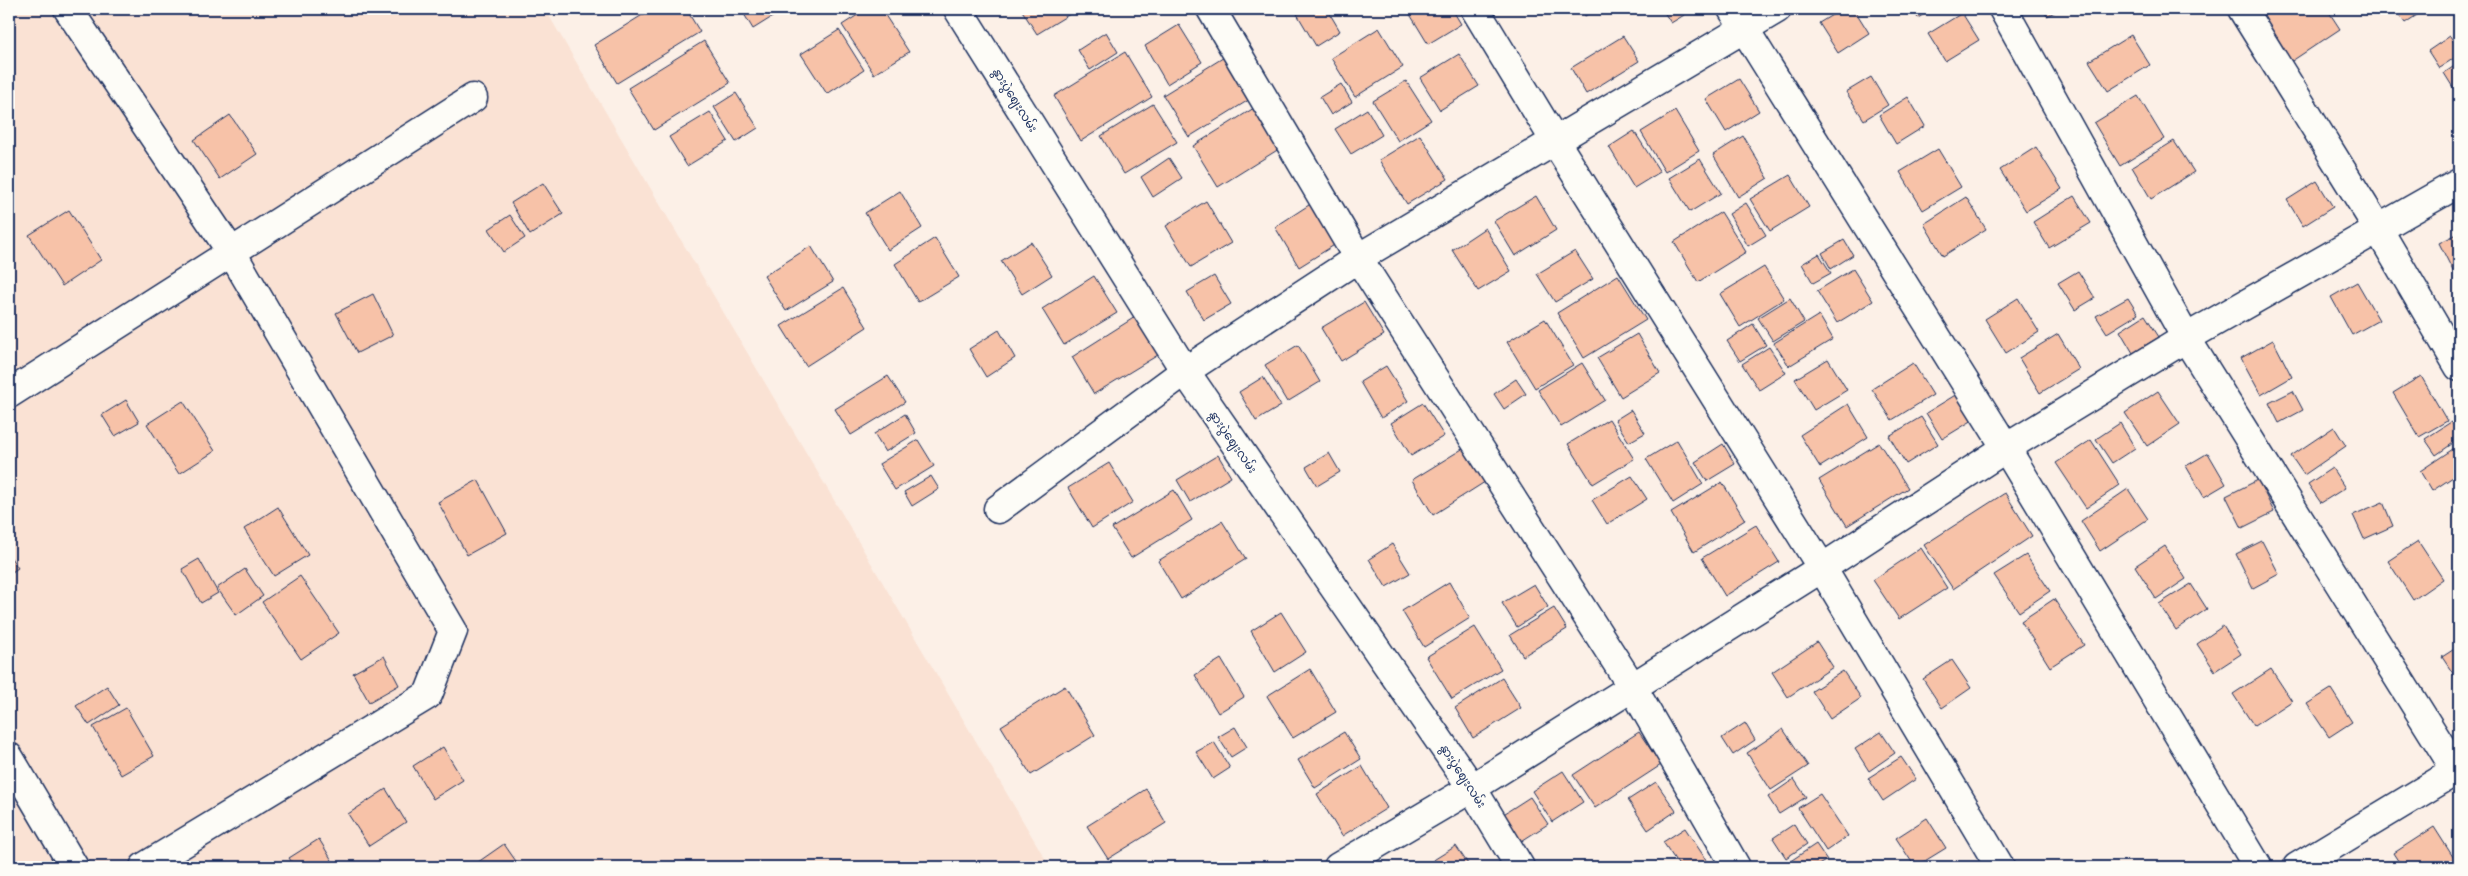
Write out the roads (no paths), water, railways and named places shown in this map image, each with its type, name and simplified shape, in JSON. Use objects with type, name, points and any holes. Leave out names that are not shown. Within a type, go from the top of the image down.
[{"type":"street","points":[[68,9],[232,252],[453,631],[428,695],[144,867]]},
{"type":"street","name":"နွားပွဲဈေးလမ်း","points":[[958,9],[1185,371],[1472,788],[1520,867]]},
{"type":"street","points":[[1211,9],[1358,258],[1633,688],[1736,867]]},
{"type":"street","points":[[1475,9],[1555,141],[1822,568],[2000,867]]},
{"type":"street","points":[[998,509],[1185,371],[1358,258],[1555,141],[1738,19],[1777,9]]},
{"type":"street","points":[[2003,9],[2186,338],[2458,772],[2297,867]]},
{"type":"street","points":[[2242,9],[2378,228],[2459,367]]},
{"type":"street","points":[[1738,19],[2006,448],[2258,867]]},
{"type":"street","points":[[9,394],[473,98]]},
{"type":"street","points":[[1338,867],[1472,788],[1633,688],[2006,448],[2186,338],[2459,183]]},
{"type":"street","points":[[9,756],[74,867]]}]
